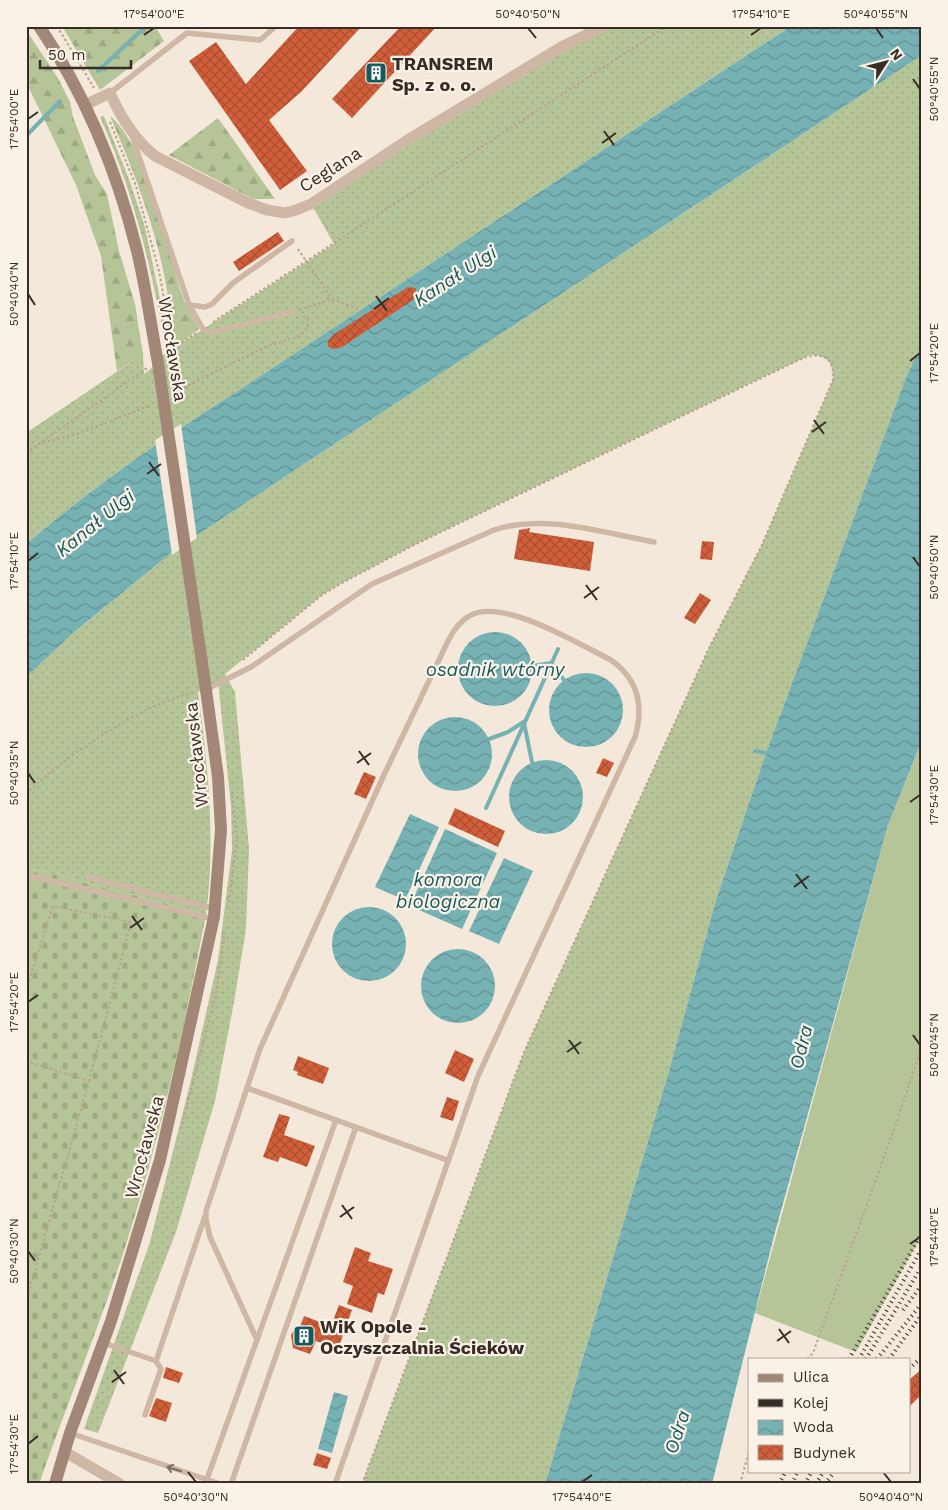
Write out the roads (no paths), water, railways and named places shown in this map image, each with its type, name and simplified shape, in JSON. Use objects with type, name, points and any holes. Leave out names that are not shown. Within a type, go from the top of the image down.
[{"type":"main road","name":"Wrocławska","points":[[39,26],[85,105],[105,149],[124,203],[149,305],[153,365],[202,691],[218,777],[221,830],[215,914],[160,1160],[103,1342],[70,1433],[55,1484]]},
{"type":"street","name":"Ceglana","points":[[110,93],[129,129],[143,146],[155,156],[248,203],[268,210],[285,213],[311,204],[406,141],[540,60],[595,29],[605,26]]},
{"type":"street","points":[[85,105],[110,93]]},
{"type":"street","points":[[65,1452],[120,1484]]},
{"type":"lane","points":[[110,93],[187,33],[260,40],[276,26]]},
{"type":"lane","points":[[129,129],[145,169],[189,305],[203,329],[210,333],[292,312]]},
{"type":"lane","points":[[189,305],[205,308],[212,304],[233,282],[292,241]]},
{"type":"lane","points":[[202,691],[251,667],[372,584],[504,526],[525,522],[568,526],[654,542]]},
{"type":"lane","points":[[156,1361],[260,1050],[440,654],[453,632],[471,615],[494,611],[518,617],[621,667],[634,683],[637,691],[640,712],[639,725],[635,737],[478,1076],[335,1484]]},
{"type":"lane","points":[[26,875],[215,914]]},
{"type":"lane","points":[[88,877],[215,914]]},
{"type":"lane","points":[[247,1088],[447,1160]]},
{"type":"lane","points":[[207,1479],[336,1120]]},
{"type":"lane","points":[[231,1484],[356,1127]]},
{"type":"lane","points":[[206,1211],[210,1237],[257,1340]]},
{"type":"lane","points":[[103,1342],[156,1361],[161,1369],[145,1415]]},
{"type":"lane","points":[[70,1433],[110,1449],[220,1484]]},
{"type":"water","name":"Kanał Ulgi","points":[[791,26],[922,26],[922,55],[176,549],[73,633],[26,677],[26,544],[101,484],[179,429]]},
{"type":"water","name":"Odra","points":[[922,345],[922,740],[888,825],[774,1236],[712,1484],[545,1484],[667,1078],[716,900],[766,753],[907,375]]},
{"type":"water","name":"osadnik wtórny","points":[[495,632],[509,635],[521,643],[529,655],[532,669],[529,683],[521,695],[509,703],[495,706],[481,703],[469,695],[461,683],[458,669],[461,655],[469,643],[481,635]]},
{"type":"water","name":"osadnik wtórny","points":[[586,673],[600,676],[612,684],[620,696],[623,710],[620,724],[612,736],[600,744],[586,747],[572,744],[560,736],[552,724],[549,710],[552,696],[560,684],[572,676]]},
{"type":"water","name":"osadnik wtórny","points":[[455,717],[469,720],[481,728],[489,740],[492,754],[489,768],[481,780],[469,788],[455,791],[441,788],[429,780],[421,768],[418,754],[421,740],[429,728],[441,720]]},
{"type":"water","points":[[546,760],[560,763],[572,771],[580,783],[583,797],[580,811],[572,823],[560,831],[546,834],[532,831],[520,823],[512,811],[509,797],[512,783],[520,771],[532,763]]},
{"type":"water","name":"komora biologiczna","points":[[410,814],[439,827],[405,900],[375,887]]},
{"type":"water","name":"komora biologiczna","points":[[445,829],[497,853],[462,929],[410,906]]},
{"type":"water","name":"komora biologiczna","points":[[504,858],[533,871],[499,944],[469,931]]},
{"type":"water","points":[[369,907],[383,910],[395,918],[403,930],[406,944],[403,958],[395,970],[383,978],[369,981],[355,978],[343,970],[335,958],[332,944],[335,930],[343,918],[355,910]]},
{"type":"water","points":[[458,949],[472,952],[484,960],[492,972],[495,986],[492,1000],[484,1012],[472,1020],[458,1023],[444,1020],[432,1012],[424,1000],[421,986],[424,972],[432,960],[444,952]]},
{"type":"water","points":[[334,1392],[348,1396],[332,1453],[318,1449]]},
{"type":"waterway","points":[[98,71],[146,26]]},
{"type":"waterway","points":[[26,136],[60,101]]},
{"type":"waterway","points":[[486,808],[558,649]]},
{"type":"waterway","points":[[532,666],[551,663],[564,680]]},
{"type":"waterway","points":[[489,739],[508,732],[525,721]]},
{"type":"waterway","points":[[524,723],[532,762]]},
{"type":"waterway","points":[[755,751],[766,753]]},
{"type":"railway","points":[[850,1358],[922,1233]]},
{"type":"railway","points":[[860,1358],[922,1248]]},
{"type":"railway","points":[[867,1358],[922,1266]]},
{"type":"railway","points":[[903,1310],[922,1285]]},
{"type":"railway","points":[[878,1358],[922,1303]]},
{"type":"railway","points":[[890,1358],[922,1314]]},
{"type":"railway","points":[[910,1368],[922,1357]]},
{"type":"railway","points":[[779,1484],[785,1472]]},
{"type":"railway","points":[[792,1484],[798,1472]]},
{"type":"railway","points":[[805,1484],[811,1472]]},
{"type":"railway","points":[[816,1484],[823,1472]]},
{"type":"railway","points":[[825,1484],[834,1472]]},
{"type":"place","name":"TRANSREM Sp. z o. o.","points":[[376,73]]},
{"type":"place","name":"WiK Opole - Oczyszczalnia Ścieków","points":[[304,1336]]}]
